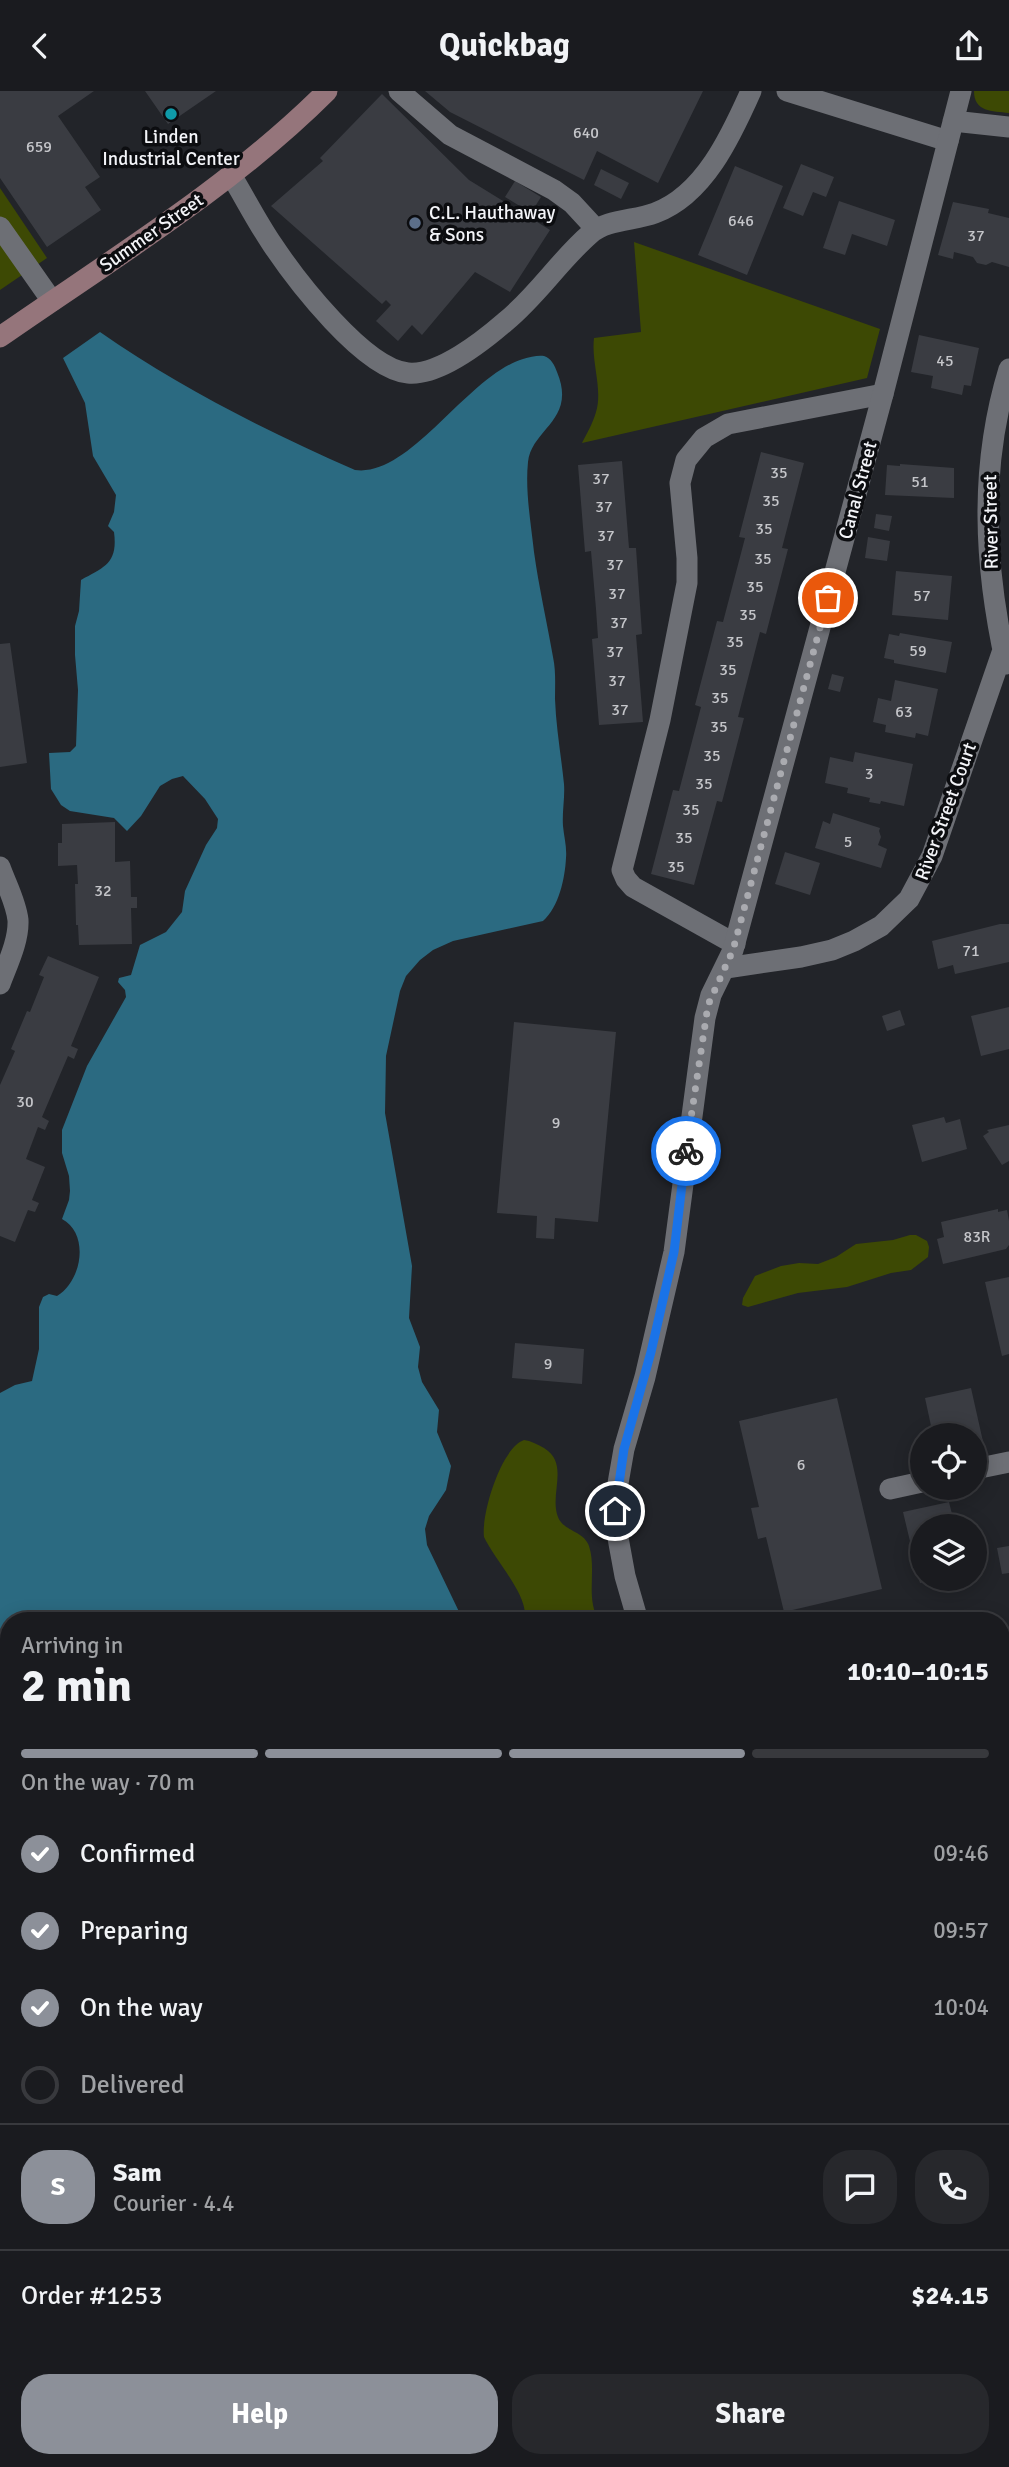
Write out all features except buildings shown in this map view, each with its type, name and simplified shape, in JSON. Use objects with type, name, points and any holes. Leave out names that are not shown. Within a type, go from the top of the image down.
[{"type":"main road","name":"Summer Street","points":[[0,337],[231,175],[327,91]]},
{"type":"street","points":[[399,91],[450,135],[554,190],[572,203],[596,229]]},
{"type":"street","points":[[231,175],[272,243],[322,307],[366,353],[390,368],[408,373],[424,373],[468,350],[505,323],[596,229],[656,213],[679,200],[720,153],[751,91]]},
{"type":"street","points":[[787,91],[950,131],[1009,127]]},
{"type":"street","name":"Canal Street","points":[[635,1612],[625,1576],[616,1527],[617,1489],[624,1449],[651,1352],[674,1252],[705,1018],[711,995],[735,944],[883,394],[961,91]]},
{"type":"street","points":[[0,227],[52,301]]},
{"type":"street","name":"River Street","points":[[1009,369],[992,441],[987,503],[991,586],[1009,677]]},
{"type":"street","points":[[735,944],[633,887],[622,870],[660,720],[687,583],[680,483],[683,465],[691,451],[704,438],[728,424],[883,394]]},
{"type":"street","name":"River Street Court","points":[[726,968],[832,950],[868,935],[909,899],[932,856],[1003,650]]},
{"type":"street","points":[[0,867],[18,923],[16,940],[0,984]]},
{"type":"street","points":[[987,1467],[1009,1462]]},
{"type":"street","points":[[890,1489],[910,1485]]},
{"type":"green space","points":[[974,91],[1009,91],[1009,113],[981,107]]},
{"type":"green space","points":[[0,188],[47,258],[0,290]]},
{"type":"green space","points":[[634,242],[880,329],[867,378],[582,443],[598,403],[594,338],[641,332]]},
{"type":"green space","points":[[910,1235],[927,1241],[929,1247],[928,1257],[911,1270],[891,1273],[847,1287],[798,1293],[748,1307],[742,1305],[755,1276],[781,1266],[818,1264],[836,1257],[856,1244],[893,1240]]},
{"type":"green space","points":[[524,1440],[534,1443],[544,1448],[556,1462],[558,1517],[564,1525],[583,1537],[589,1546],[595,1612],[525,1612],[517,1590],[484,1537],[486,1513],[494,1483],[500,1468],[516,1446]]},
{"type":"water","points":[[100,332],[224,407],[355,470],[376,468],[397,458],[418,443],[481,385],[502,369],[523,359],[544,356],[551,360],[562,388],[558,413],[531,450],[527,484],[534,552],[555,667],[556,710],[564,784],[566,854],[560,892],[549,915],[543,921],[453,941],[433,950],[420,960],[406,976],[400,991],[386,1056],[385,1113],[412,1266],[409,1318],[420,1347],[418,1367],[422,1382],[439,1410],[437,1432],[451,1466],[446,1490],[429,1516],[425,1529],[427,1545],[459,1612],[0,1612],[0,1393],[15,1385],[32,1381],[39,1349],[39,1307],[43,1297],[49,1294],[57,1296],[66,1289],[77,1269],[79,1257],[77,1235],[62,1219],[70,1191],[69,1176],[62,1153],[62,1130],[87,1066],[126,997],[125,990],[118,982],[119,978],[131,975],[140,945],[166,932],[182,912],[185,891],[206,845],[217,828],[218,819],[205,799],[183,776],[160,786],[141,816],[127,831],[114,818],[70,811],[61,805],[51,789],[49,753],[70,752],[76,746],[78,690],[75,626],[81,580],[108,563],[115,542],[114,532],[108,526],[114,512],[116,495],[93,456],[85,403],[63,358]]},
{"type":"way so far","points":[[686,1151],[708,1005],[733,950],[828,598]]},
{"type":"place","name":"Linden Industrial Center","points":[[171,114]]},
{"type":"place","name":"C.L. Hauthaway & Sons","points":[[415,223]]},
{"type":"route","points":[[615,1511],[624,1449],[645,1377],[674,1252],[686,1151]]}]
